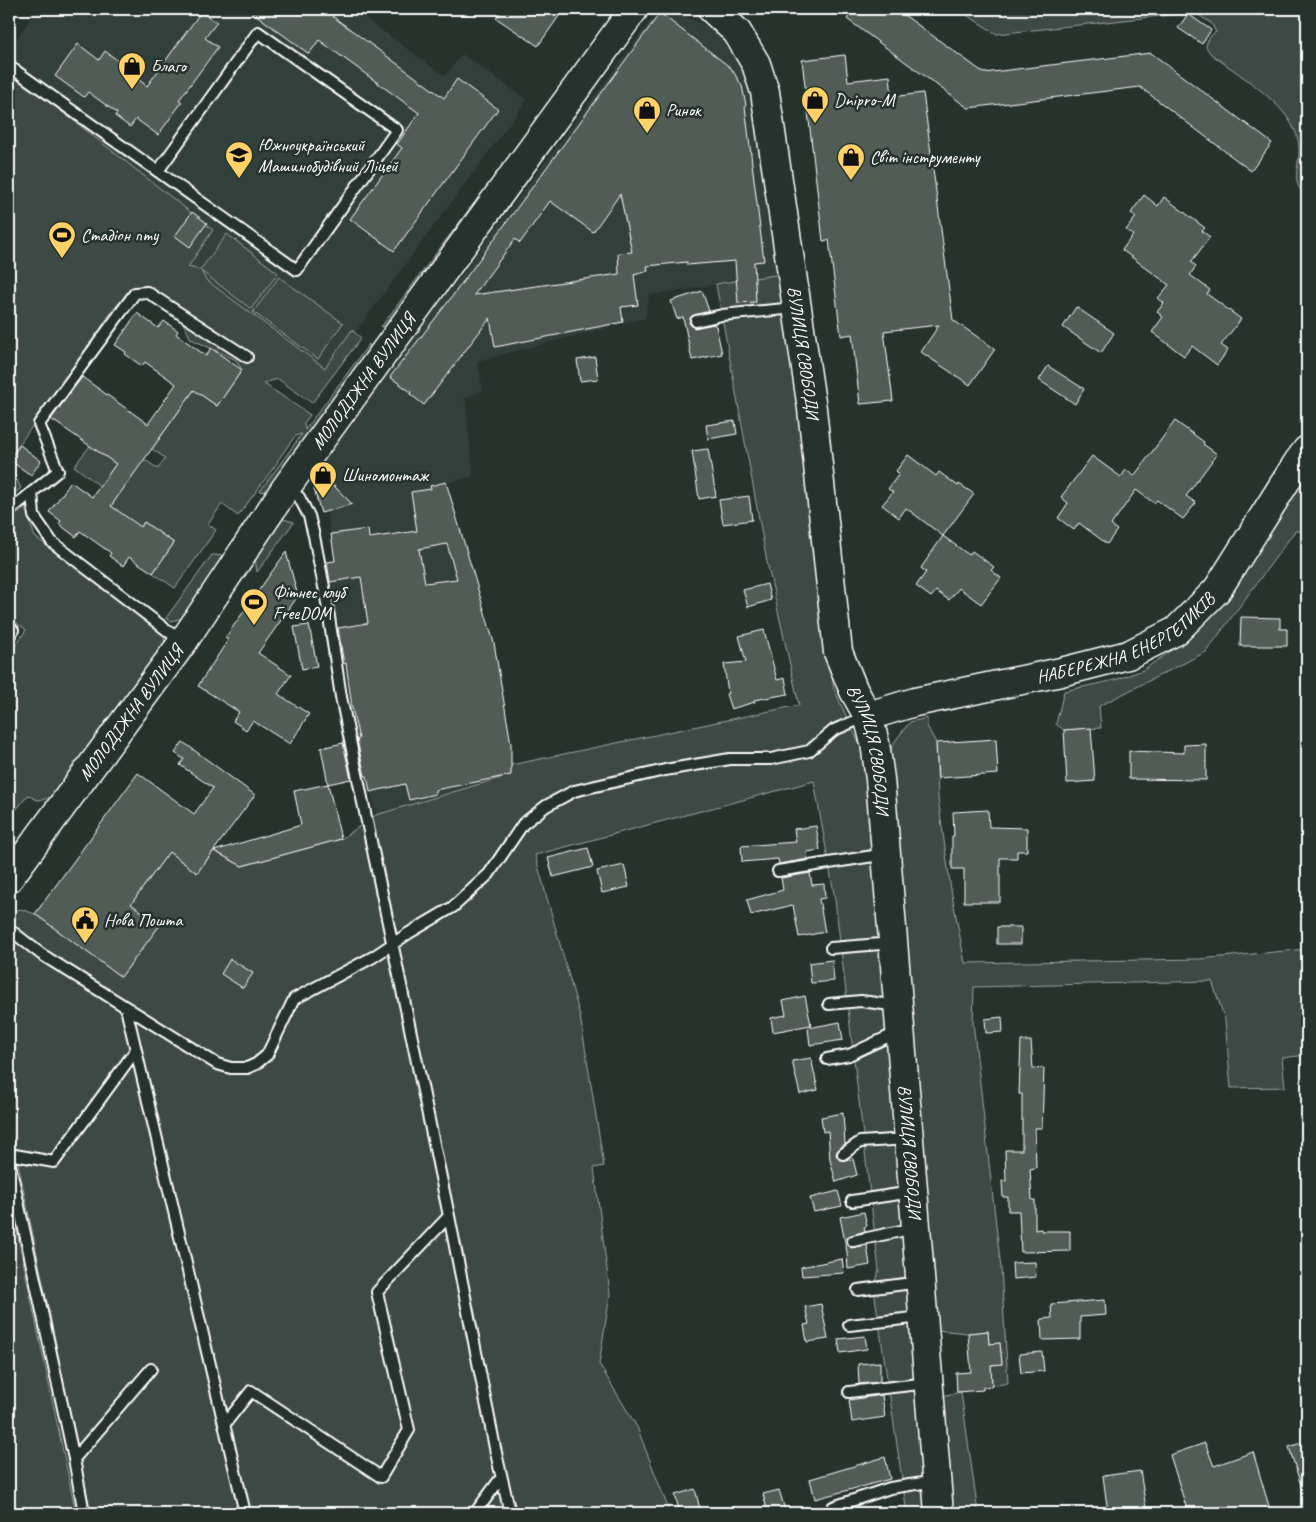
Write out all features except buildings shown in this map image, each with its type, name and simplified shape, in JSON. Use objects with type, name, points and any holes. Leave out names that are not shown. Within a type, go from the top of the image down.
[{"type":"street","name":"МОЛОДІЖНА ВУЛИЦЯ","points":[[9,878],[182,642],[285,489],[634,9]]},
{"type":"street","name":"ВУЛИЦЯ СВОБОДИ","points":[[712,9],[737,32],[756,64],[765,92],[812,409],[838,652],[854,691],[868,716],[875,743],[880,779],[939,1513]]},
{"type":"street","name":"НАБЕРЕЖНА ЕНЕРГЕТИКІВ","points":[[868,716],[915,702],[1061,672],[1128,655],[1176,631],[1217,590],[1307,450]]},
{"type":"lane","points":[[9,66],[297,270],[396,130],[258,32],[158,171]]},
{"type":"lane","points":[[9,511],[58,471],[39,424],[135,293],[147,292],[247,356]]},
{"type":"lane","points":[[696,322],[722,316],[796,308]]},
{"type":"lane","points":[[285,489],[298,497],[309,516],[314,536],[326,597],[341,697],[449,1216],[501,1478],[510,1513]]},
{"type":"lane","points":[[32,492],[34,516],[52,542],[182,642]]},
{"type":"lane","points":[[9,627],[13,630],[9,636]]},
{"type":"lane","points":[[9,932],[14,933],[41,954],[217,1064],[231,1068],[247,1068],[267,1055],[294,998],[392,946],[409,933],[453,907],[489,874],[523,824],[546,806],[574,791],[665,770],[730,758],[771,759],[809,751],[834,730],[868,716]]},
{"type":"lane","points":[[778,871],[886,854]]},
{"type":"lane","points":[[831,948],[893,943]]},
{"type":"lane","points":[[827,1059],[849,1055],[899,1018],[861,1001],[829,1004]]},
{"type":"lane","points":[[126,1008],[245,1513]]},
{"type":"lane","points":[[9,1154],[54,1162],[136,1050]]},
{"type":"lane","points":[[843,1154],[860,1142],[909,1138]]},
{"type":"lane","points":[[9,1160],[84,1513]]},
{"type":"lane","points":[[852,1201],[913,1192]]},
{"type":"lane","points":[[224,1425],[251,1391],[381,1477],[409,1430],[377,1292],[449,1216]]},
{"type":"lane","points":[[853,1241],[916,1228]]},
{"type":"lane","points":[[858,1290],[921,1282]]},
{"type":"lane","points":[[849,1325],[924,1317]]},
{"type":"lane","points":[[74,1459],[151,1369]]},
{"type":"lane","points":[[849,1392],[929,1383]]},
{"type":"lane","points":[[475,1513],[501,1478]]},
{"type":"lane","points":[[833,1507],[890,1488],[936,1480]]},
{"type":"shaded area","name":"Южноукраїнський Машинобудівний Ліцей","points":[[38,9],[373,9],[366,19],[445,76],[462,54],[527,100],[310,393],[132,258],[9,419],[9,49]]},
{"type":"shaded area","points":[[957,9],[1181,9],[1178,14],[997,34]]},
{"type":"shaded area","points":[[1189,9],[1307,9],[1307,193],[1302,191],[1297,181],[1298,143],[1288,118],[1257,88],[1211,54],[1206,44],[1210,36],[1216,32],[1211,23]]},
{"type":"shaded area","points":[[675,12],[710,27],[748,67],[781,274],[649,295],[645,318],[477,361],[483,390],[465,398],[473,476],[446,483],[511,744],[511,775],[376,815],[352,708],[327,562],[335,561],[327,511],[352,504],[334,486],[314,489],[314,472],[649,23],[659,14]]},
{"type":"shaded area","points":[[9,70],[213,230],[188,267],[200,270],[227,234],[278,273],[251,309],[201,271],[206,280],[325,368],[352,330],[361,338],[312,403],[278,379],[263,383],[310,415],[304,423],[305,430],[369,344],[374,360],[274,493],[260,491],[302,434],[295,436],[238,516],[222,504],[208,524],[216,530],[175,588],[153,573],[174,543],[144,522],[139,530],[111,506],[144,459],[158,469],[165,458],[152,449],[197,386],[204,397],[217,406],[242,370],[236,360],[191,339],[181,319],[157,297],[135,293],[118,304],[112,311],[90,347],[9,459]]},
{"type":"shaded area","points":[[486,206],[400,324],[381,327],[470,208]]},
{"type":"shaded area","points":[[781,274],[810,437],[828,655],[834,689],[865,754],[932,1513],[907,1513],[874,1290],[879,1270],[835,899],[814,781],[535,855],[580,1016],[604,1166],[594,1168],[610,1294],[599,1364],[637,1427],[670,1513],[91,1513],[9,1120],[9,913],[20,909],[35,914],[121,976],[159,925],[131,904],[169,852],[197,873],[214,851],[242,866],[341,839],[376,815],[510,775],[511,765],[799,705],[767,562],[716,284]]},
{"type":"shaded area","points":[[279,277],[343,323],[318,359],[253,312]]},
{"type":"shaded area","points":[[90,446],[106,457],[118,461],[100,486],[74,466]]},
{"type":"shaded area","points":[[9,464],[21,488],[9,498]]},
{"type":"shaded area","points":[[1307,473],[1307,531],[1295,531],[1206,652],[1099,706],[1101,728],[1064,730],[1056,724],[1064,691],[1115,680],[1143,670],[1165,655],[1196,629]]},
{"type":"shaded area","points":[[25,508],[35,537],[163,631],[165,644],[54,798],[37,800],[28,795],[9,819],[9,655],[26,630],[9,617],[9,521]]},
{"type":"shaded area","points":[[283,519],[294,522],[257,572],[255,559]]},
{"type":"shaded area","points":[[212,555],[228,556],[187,617],[171,621],[166,618]]},
{"type":"shaded area","points":[[927,718],[927,726],[936,743],[938,798],[951,890],[965,963],[1200,959],[1307,949],[1307,1055],[1282,1058],[1285,1087],[1231,1088],[1225,1020],[1212,981],[974,987],[973,1022],[1001,1269],[1008,1383],[992,1386],[991,1365],[1002,1364],[1000,1343],[989,1344],[988,1331],[968,1333],[936,1330],[887,756],[895,741],[910,722]]},
{"type":"shaded area","points":[[9,1194],[76,1513],[9,1513]]},
{"type":"shaded area","points":[[961,1392],[978,1513],[951,1513],[941,1396]]},
{"type":"place","name":"Благо","points":[[132,90]]},
{"type":"place","name":"Dnipro-M","points":[[815,124]]},
{"type":"place","name":"Ринок","points":[[647,134]]},
{"type":"place","name":"Южноукраїнський Машинобудівний Ліцей","points":[[239,179]]},
{"type":"place","name":"Світ інструменту","points":[[851,181]]},
{"type":"place","name":"Стадіон пту","points":[[62,259]]},
{"type":"place","name":"Шиномонтаж","points":[[323,499]]},
{"type":"place","name":"Фітнес клуб FreeDOM","points":[[254,626]]},
{"type":"place","name":"Нова Пошта","points":[[85,944]]}]
